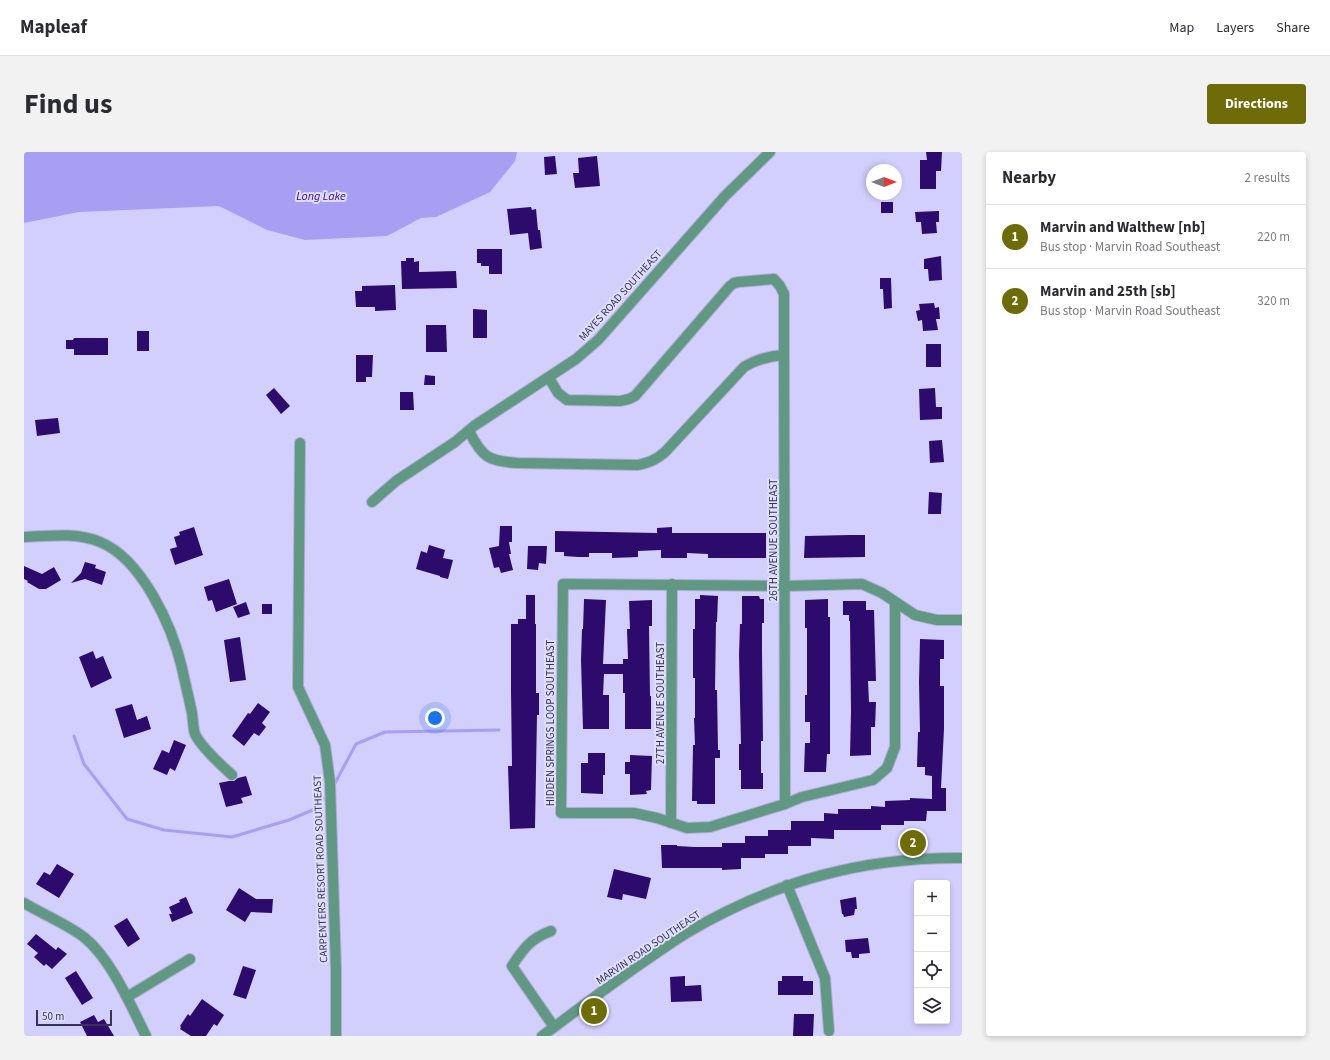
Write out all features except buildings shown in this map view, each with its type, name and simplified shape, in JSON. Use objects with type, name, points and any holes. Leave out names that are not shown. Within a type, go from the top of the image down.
[{"type":"street","name":"MAYES ROAD SOUTHEAST","points":[[372,502],[396,481],[455,442],[468,431],[549,378],[576,359],[598,340],[725,196],[770,152]]},
{"type":"street","name":"26TH AVENUE SOUTHEAST","points":[[549,378],[558,394],[567,400],[620,401],[629,399],[635,396],[734,283],[774,280],[780,286],[784,294],[785,804]]},
{"type":"street","points":[[468,431],[481,452],[500,462],[638,465],[648,463],[655,460],[665,452],[744,367],[754,361],[769,356],[784,356]]},
{"type":"street","name":"CARPENTERS RESORT ROAD SOUTHEAST","points":[[300,443],[298,687],[325,744],[330,782],[336,970],[336,1036]]},
{"type":"street","points":[[24,537],[78,536],[100,542],[113,549],[128,562],[142,578],[157,601],[172,634],[189,698],[195,734],[220,765],[232,775]]},
{"type":"street","name":"HIDDEN SPRINGS LOOP SOUTHEAST","points":[[896,602],[895,747],[887,768],[873,780],[802,797],[785,804],[710,827],[687,828],[657,818],[634,813],[562,813],[562,584],[785,586],[862,584],[882,593],[896,602],[914,615],[937,620],[962,620]]},
{"type":"street","name":"27TH AVENUE SOUTHEAST","points":[[671,823],[672,584]]},
{"type":"street","name":"MARVIN ROAD SOUTHEAST","points":[[548,1033],[633,969],[689,932],[734,907],[771,891],[819,875],[864,865],[909,859],[962,858]]},
{"type":"street","points":[[787,885],[825,978],[829,1031]]},
{"type":"street","points":[[24,903],[78,933],[96,948],[122,988],[146,1036]]},
{"type":"street","points":[[548,1033],[512,966],[528,944],[542,934],[551,931]]},
{"type":"street","points":[[126,997],[190,959]]},
{"type":"water","name":"Long Lake","points":[[24,152],[517,152],[515,161],[490,192],[436,217],[421,218],[387,236],[305,240],[267,230],[219,206],[79,212],[24,223]]},
{"type":"waterway","points":[[334,785],[356,744],[385,732],[499,730]]},
{"type":"waterway","points":[[74,736],[84,764],[127,819],[164,830],[232,837],[289,820],[315,809],[323,798]]},
{"type":"place","name":"Marvin and 25th [sb]","points":[[913,843]]},
{"type":"place","name":"Marvin and Walthew [nb]","points":[[594,1011]]}]
